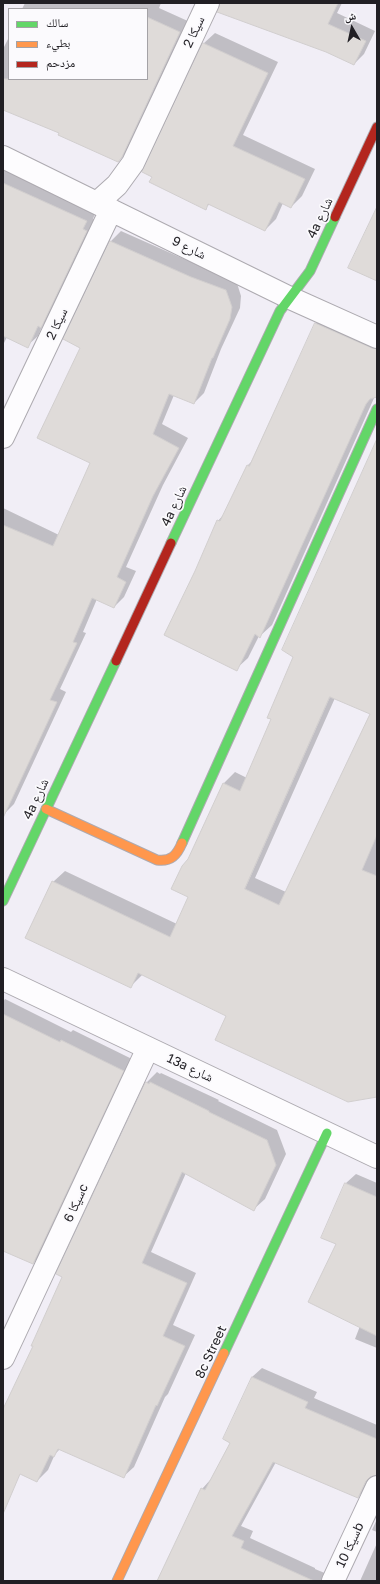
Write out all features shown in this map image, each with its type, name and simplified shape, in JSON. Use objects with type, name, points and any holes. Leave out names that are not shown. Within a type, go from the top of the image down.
[{"type":"street","name":"سيكا 2","points":[[3,437],[104,207],[117,185],[133,163],[208,3]]},
{"type":"street","name":"4a شارع","points":[[3,901],[280,312],[288,297],[301,285],[310,271],[377,127]]},
{"type":"street","name":"شارع 9","points":[[3,157],[288,297],[377,337]]},
{"type":"street","points":[[46,809],[156,860],[168,860],[177,854],[377,409]]},
{"type":"street","name":"13a شارع","points":[[3,979],[377,1157]]},
{"type":"street","name":"سيكا 6c","points":[[3,1358],[148,1048]]},
{"type":"street","name":"8c Street","points":[[117,1581],[327,1133]]},
{"type":"street","name":"سيكا 10b","points":[[333,1581],[377,1487]]},
{"type":"building","points":[[220,3],[338,3],[328,24],[366,41],[354,65],[326,52],[217,12]]},
{"type":"building","points":[[148,17],[180,32],[122,157],[118,162],[58,135],[59,133],[3,110],[3,79],[148,80]]},
{"type":"building","points":[[203,43],[268,73],[233,146],[305,179],[291,208],[279,202],[265,231],[208,204],[206,210],[149,182],[152,177],[142,172]]},
{"type":"building","points":[[3,183],[87,221],[83,229],[87,231],[41,328],[38,326],[28,348],[3,336]]},
{"type":"building","points":[[377,207],[377,281],[348,268]]},
{"type":"building","points":[[110,241],[191,277],[226,290],[232,307],[230,319],[212,358],[194,404],[169,394],[153,434],[179,448],[153,496],[117,577],[126,582],[114,608],[92,598],[73,642],[77,643],[50,700],[57,702],[3,818],[3,525],[53,546],[90,463],[37,438],[80,348],[63,339]]},
{"type":"building","points":[[315,323],[377,349],[377,397],[370,399],[366,404],[260,638],[255,634],[237,671],[164,635],[195,571],[217,520],[220,521],[247,465],[249,466]]},
{"type":"building","points":[[377,439],[377,835],[362,870],[377,876],[377,1097],[348,1102],[215,1040],[226,1016],[138,973],[131,988],[25,938],[52,881],[170,937],[188,897],[171,889],[182,866],[188,859],[223,783],[240,791],[271,719],[267,718],[293,657],[282,650]],"holes":[[[330,697],[370,714],[279,905],[245,889]]]},
{"type":"building","points":[[3,1014],[124,1071],[33,1264],[3,1251]]},
{"type":"building","points":[[146,1082],[149,1084],[150,1082],[267,1140],[276,1165],[254,1211],[182,1172],[142,1263],[187,1283],[163,1336],[185,1346],[157,1406],[156,1405],[124,1478],[58,1449],[54,1457],[50,1455],[37,1482],[20,1474],[3,1514],[3,1409],[33,1346],[31,1346],[62,1277],[56,1274]]},
{"type":"building","points":[[345,1183],[377,1197],[377,1336],[308,1302],[336,1244],[321,1238]]},
{"type":"building","points":[[252,1377],[308,1402],[305,1408],[377,1439],[377,1475],[370,1477],[366,1481],[358,1498],[273,1462],[232,1536],[244,1541],[241,1548],[314,1581],[157,1581],[201,1488],[205,1490],[230,1443],[223,1439]]},
{"type":"traffic: fast","points":[[171,543],[280,311],[310,271],[335,217]]},
{"type":"traffic: fast","points":[[182,843],[377,409]]},
{"type":"traffic: fast","points":[[3,901],[116,661]]},
{"type":"traffic: fast","points":[[224,1353],[327,1133]]},
{"type":"traffic: slow","points":[[46,809],[157,860],[166,860],[173,857],[182,843]]},
{"type":"traffic: slow","points":[[117,1581],[224,1353]]},
{"type":"traffic: jam","points":[[335,217],[377,127]]},
{"type":"traffic: jam","points":[[116,661],[171,543]]}]
